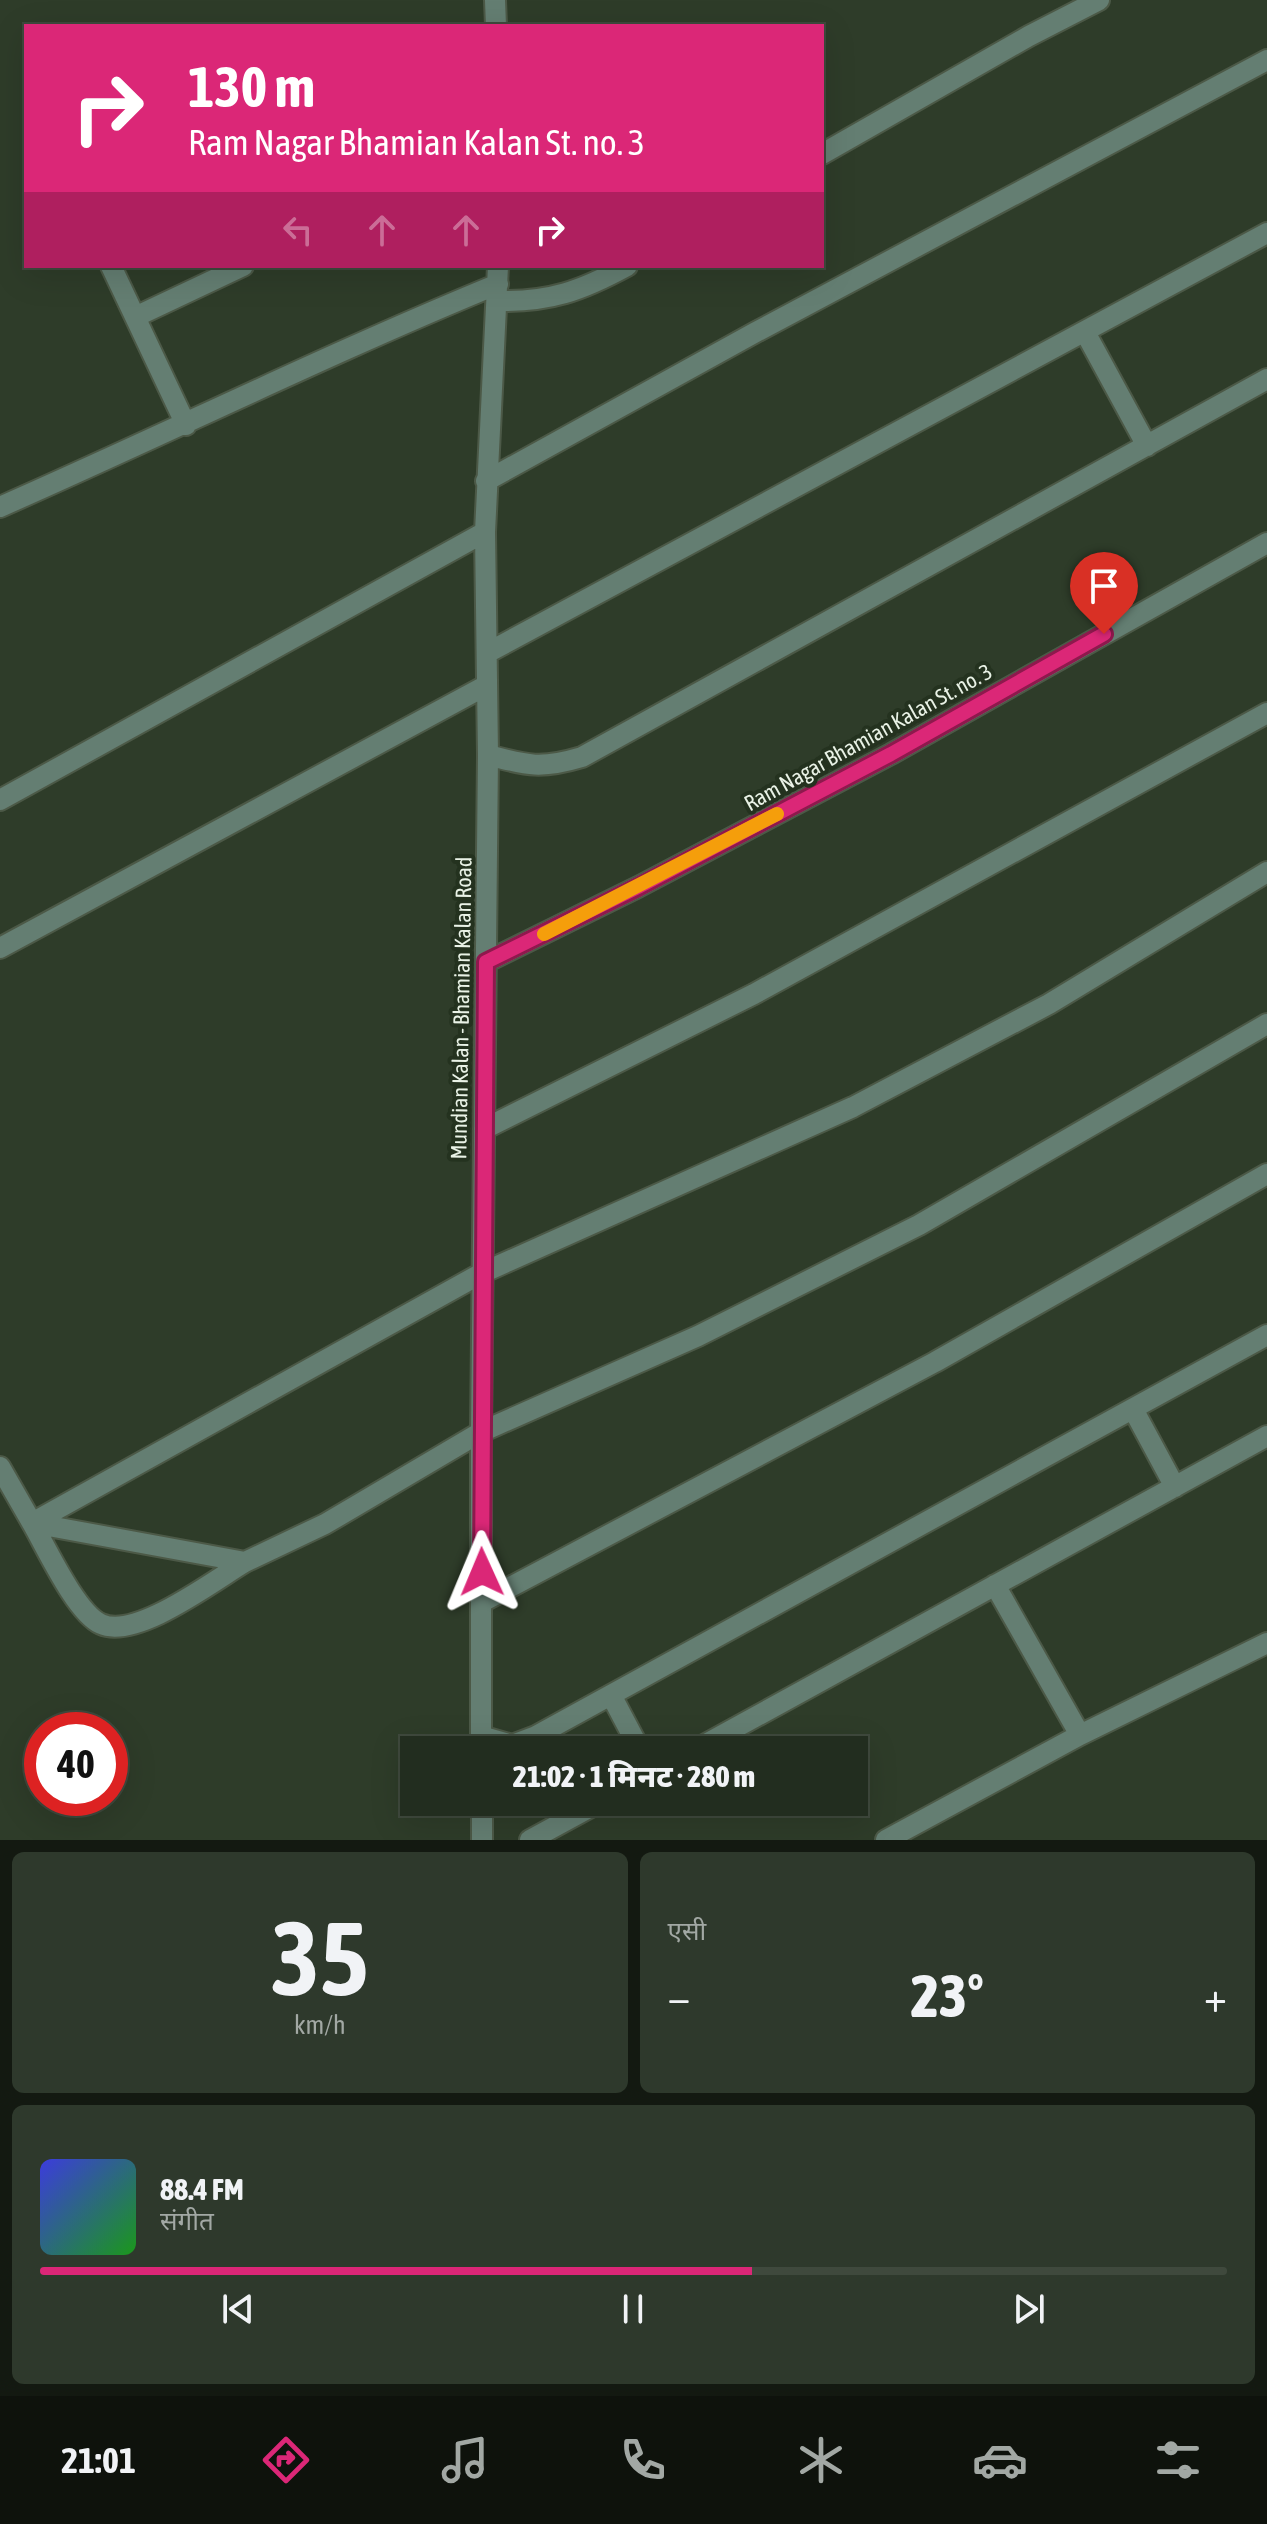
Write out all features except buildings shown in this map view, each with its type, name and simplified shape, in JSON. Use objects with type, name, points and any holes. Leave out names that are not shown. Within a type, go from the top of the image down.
[{"type":"street","points":[[495,0],[496,24]]},
{"type":"street","points":[[824,153],[1029,36],[1099,0]]},
{"type":"street","points":[[486,481],[756,332],[1267,60]]},
{"type":"street","points":[[487,653],[1267,233]]},
{"type":"street","points":[[112,268],[186,425]]},
{"type":"street","points":[[135,317],[239,268]]},
{"type":"street","points":[[0,507],[186,425],[391,328],[498,284],[529,301],[556,297],[593,285],[623,268]]},
{"type":"street","name":"Mundian Kalan - Bhamian Kalan Road","points":[[481,1736],[488,755],[485,532],[498,284]]},
{"type":"street","points":[[1085,332],[1147,446]]},
{"type":"street","points":[[488,755],[523,764],[550,766],[582,757],[1267,379]]},
{"type":"street","points":[[0,800],[485,532]]},
{"type":"street","name":"Ram Nagar Bhamian Kalan St. no. 3","points":[[486,962],[638,887],[891,754],[1267,543]]},
{"type":"street","points":[[0,948],[487,685]]},
{"type":"street","points":[[484,1129],[754,994],[1267,713]]},
{"type":"street","points":[[32,1523],[482,1273],[853,1107],[1049,1004],[1267,872]]},
{"type":"street","points":[[0,1467],[81,1605],[99,1624],[120,1628],[145,1621],[245,1562],[325,1524],[481,1432],[698,1336],[919,1225],[1267,1024]]},
{"type":"street","points":[[482,1602],[935,1362],[1267,1174]]},
{"type":"street","points":[[536,1736],[1267,1335]]},
{"type":"street","points":[[1133,1409],[1175,1487]]},
{"type":"street","points":[[720,1736],[1267,1436]]},
{"type":"street","points":[[32,1523],[245,1562]]},
{"type":"street","points":[[995,1585],[1080,1735]]},
{"type":"street","points":[[886,1840],[1080,1735],[1267,1643]]},
{"type":"street","points":[[611,1695],[633,1736]]},
{"type":"street","points":[[482,1816],[482,1840]]},
{"type":"street","points":[[530,1840],[574,1816]]},
{"type":"slow traffic","points":[[544,934],[777,814]]},
{"type":"route","points":[[482,1572],[486,962],[638,887],[891,754],[1104,634]]}]
